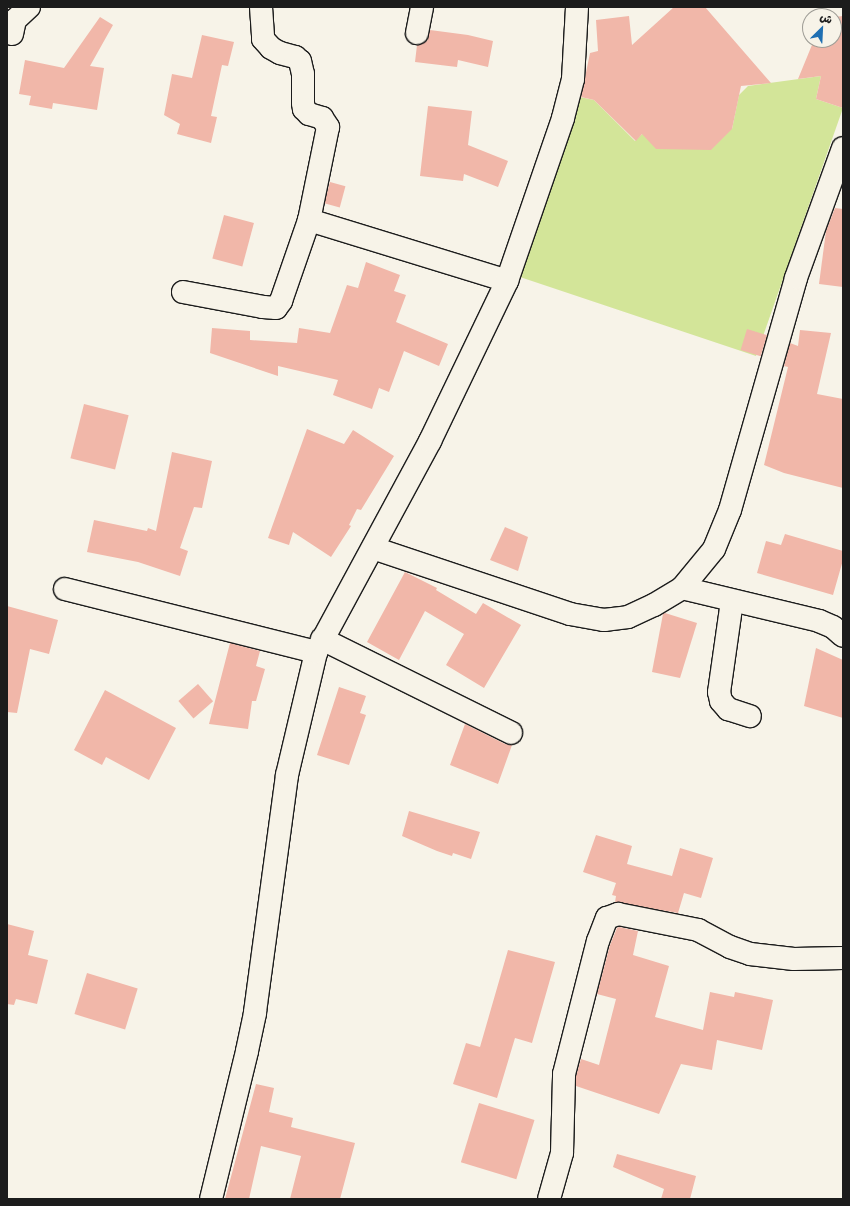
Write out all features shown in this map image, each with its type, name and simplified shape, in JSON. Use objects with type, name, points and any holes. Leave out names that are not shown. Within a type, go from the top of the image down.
[{"type":"street","points":[[12,34],[15,20],[29,7]]},
{"type":"street","points":[[183,292],[263,307],[276,308],[281,301],[309,220],[328,127],[322,118],[309,114],[304,109],[304,74],[300,61],[271,48],[263,39],[261,7]]},
{"type":"street","points":[[417,32],[422,7]]},
{"type":"street","points":[[211,1199],[247,1051],[288,775],[319,645],[430,441],[507,281],[563,118],[573,79],[577,7]]},
{"type":"street","points":[[373,548],[570,614],[604,620],[628,617],[654,605],[682,588],[714,549],[730,510],[796,278],[843,148]]},
{"type":"street","points":[[309,220],[507,281]]},
{"type":"street","points":[[682,588],[819,621],[833,627],[843,636]]},
{"type":"street","points":[[65,589],[319,645],[511,732]]},
{"type":"street","points":[[732,601],[719,692],[720,701],[728,709],[750,716]]},
{"type":"street","points":[[549,1199],[562,1153],[564,1074],[598,941],[607,918],[618,914],[698,930],[730,947],[750,954],[794,958],[843,958]]},
{"type":"green space","points":[[821,76],[816,99],[843,108],[756,356],[517,276],[580,97],[594,100],[635,141],[642,134],[732,129],[739,95],[748,86]]},
{"type":"building","points":[[674,7],[705,7],[771,83],[741,86],[732,129],[711,150],[656,149],[642,134],[636,141],[594,100],[581,97],[590,53],[598,51],[596,20],[629,16],[632,45]]},
{"type":"building","points":[[842,16],[843,108],[816,99],[821,76],[798,79],[811,48],[842,48]]},
{"type":"building","points":[[100,17],[113,25],[90,66],[104,68],[97,110],[53,103],[52,109],[29,105],[31,96],[19,94],[25,60],[64,68]]},
{"type":"building","points":[[430,30],[468,35],[493,41],[488,67],[458,60],[457,67],[415,62],[417,45],[427,41]]},
{"type":"building","points":[[202,35],[234,42],[228,66],[222,65],[211,116],[217,117],[211,143],[177,134],[180,124],[164,115],[172,74],[192,78]]},
{"type":"building","points":[[428,106],[472,111],[468,145],[508,161],[498,187],[464,174],[463,181],[420,176]]},
{"type":"building","points":[[330,182],[345,186],[340,207],[324,203]]},
{"type":"building","points":[[835,208],[843,209],[843,287],[819,284],[826,231]]},
{"type":"building","points":[[224,215],[254,223],[242,266],[212,258]]},
{"type":"building","points":[[366,262],[400,275],[394,291],[406,295],[396,322],[448,344],[439,366],[404,351],[389,392],[379,388],[372,409],[333,395],[338,380],[278,366],[278,376],[210,353],[212,328],[250,331],[250,340],[297,343],[299,328],[330,333],[347,285],[358,288]]},
{"type":"building","points":[[747,329],[767,335],[761,356],[741,350]]},
{"type":"building","points":[[800,330],[831,333],[817,394],[843,399],[843,488],[784,473],[764,465],[788,367],[784,366],[790,343],[798,346]]},
{"type":"building","points":[[84,404],[129,415],[115,469],[70,458]]},
{"type":"building","points":[[307,429],[344,444],[353,430],[394,456],[361,510],[357,509],[349,525],[351,526],[331,557],[293,532],[289,545],[268,538]]},
{"type":"building","points":[[172,452],[212,461],[202,508],[194,507],[180,548],[188,551],[180,576],[138,562],[87,552],[94,520],[147,531],[148,528],[156,531]]},
{"type":"building","points":[[505,527],[528,537],[518,571],[490,560]]},
{"type":"building","points":[[785,534],[843,551],[843,560],[833,595],[757,573],[766,541],[781,545]]},
{"type":"building","points":[[405,572],[437,588],[436,590],[476,614],[483,603],[521,625],[484,688],[446,665],[464,634],[425,611],[399,660],[367,642]]},
{"type":"building","points":[[7,606],[58,620],[49,654],[30,649],[17,713],[7,712]]},
{"type":"building","points":[[665,613],[697,623],[680,678],[652,672],[663,614]]},
{"type":"building","points":[[230,643],[260,651],[256,666],[265,669],[256,701],[252,701],[248,729],[209,724]]},
{"type":"building","points":[[816,648],[843,660],[843,718],[804,706]]},
{"type":"building","points":[[198,684],[213,701],[193,718],[178,701]]},
{"type":"building","points":[[339,687],[366,696],[360,713],[366,715],[349,765],[317,755]]},
{"type":"building","points":[[105,690],[176,728],[149,780],[106,757],[102,765],[74,750]]},
{"type":"building","points":[[465,724],[505,744],[512,745],[498,784],[450,765]]},
{"type":"building","points":[[409,811],[480,832],[471,859],[453,853],[452,856],[437,851],[402,836]]},
{"type":"building","points":[[596,835],[632,846],[627,864],[672,876],[680,848],[713,858],[701,898],[684,893],[678,913],[615,902],[616,896],[612,895],[616,883],[583,872]]},
{"type":"building","points":[[7,924],[34,931],[28,955],[48,960],[37,1004],[16,999],[14,1005],[7,1004]]},
{"type":"building","points":[[619,927],[638,931],[633,955],[669,966],[655,1017],[703,1030],[710,992],[734,997],[735,992],[773,1000],[762,1050],[717,1040],[712,1070],[681,1064],[659,1114],[576,1086],[576,1076],[581,1059],[599,1065],[616,999],[597,994],[610,945],[617,928]]},
{"type":"building","points":[[508,950],[555,962],[532,1043],[515,1038],[497,1098],[453,1084],[466,1043],[480,1047]]},
{"type":"building","points":[[87,973],[138,988],[125,1030],[74,1014]]},
{"type":"building","points":[[256,1084],[274,1088],[269,1112],[293,1118],[291,1127],[355,1143],[340,1199],[290,1199],[301,1156],[261,1146],[249,1199],[225,1199]]},
{"type":"building","points":[[479,1103],[534,1120],[516,1179],[461,1162]]},
{"type":"building","points":[[617,1154],[696,1176],[690,1199],[661,1199],[664,1189],[613,1167]]}]
